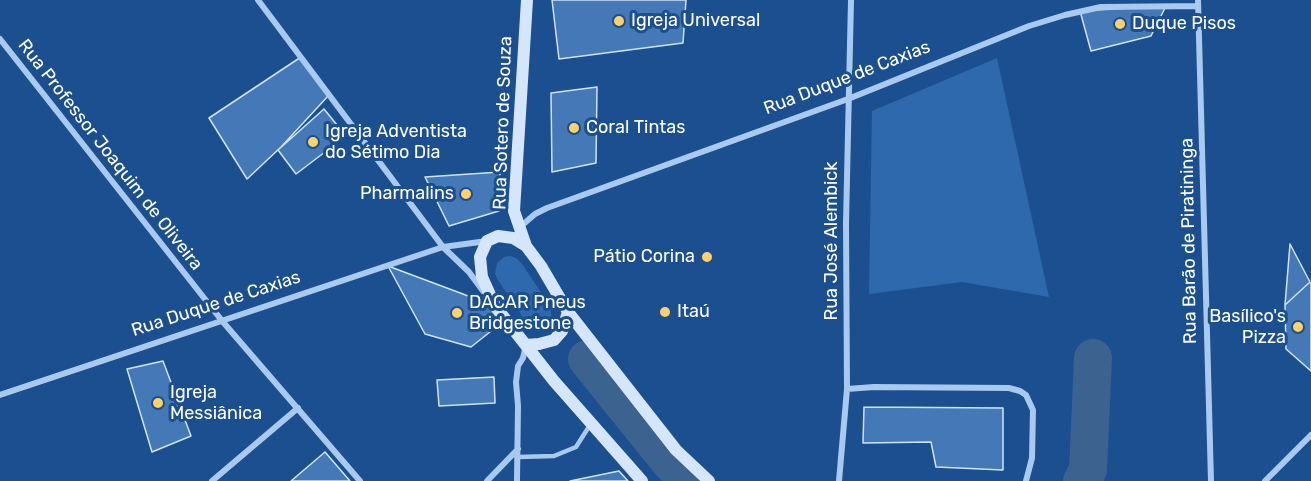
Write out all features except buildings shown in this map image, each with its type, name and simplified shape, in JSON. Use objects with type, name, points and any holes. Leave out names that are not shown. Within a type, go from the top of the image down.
[{"type":"main road","name":"Rua Sotero de Souza","points":[[527,0],[514,210],[526,246],[541,266],[568,312],[676,450],[709,481]]},
{"type":"main road","points":[[514,210],[511,220],[482,251],[480,265],[485,285],[495,306],[518,338],[642,481]]},
{"type":"main road","points":[[492,239],[513,238],[526,246]]},
{"type":"main road","points":[[526,345],[555,340],[562,331],[568,312]]},
{"type":"street","points":[[258,0],[443,247],[469,272],[495,306]]},
{"type":"street","name":"Rua José Alembick","points":[[839,481],[847,389],[850,0]]},
{"type":"street","name":"Rua Duque de Caxias","points":[[520,227],[535,214],[547,208],[848,99],[1029,26],[1101,7],[1198,3]]},
{"type":"street","name":"Rua Barão de Piratininga","points":[[1198,3],[1211,481]]},
{"type":"street","name":"Rua Professor Joaquim de Oliveira","points":[[0,39],[223,322],[360,481]]},
{"type":"street","name":"Rua Duque de Caxias","points":[[0,395],[443,247],[492,239]]},
{"type":"street","points":[[517,481],[519,448],[516,382],[518,366],[523,358],[526,345]]},
{"type":"street","points":[[847,389],[874,387],[1009,388],[1020,391],[1026,395],[1034,410],[1032,458],[1026,481]]},
{"type":"street","points":[[212,481],[298,408]]},
{"type":"street","points":[[1265,481],[1311,435]]},
{"type":"street","points":[[488,481],[519,448]]},
{"type":"lane","points":[[518,457],[554,456],[576,447],[591,423]]},
{"type":"shaded area","points":[[997,58],[1049,297],[962,282],[869,294],[872,111]]},
{"type":"shaded area","points":[[510,256],[522,264],[549,304],[552,318],[545,327],[530,328],[495,274],[497,263],[504,257]]},
{"type":"waterway","points":[[1082,481],[1088,470],[1093,358]]},
{"type":"waterway","points":[[587,359],[670,462],[690,481]]},
{"type":"place","name":"Igreja Universal","points":[[619,21]]},
{"type":"place","name":"Duque Pisos","points":[[1120,24]]},
{"type":"place","name":"Coral Tintas","points":[[574,128]]},
{"type":"place","name":"Igreja Adventista do Sétimo Dia","points":[[313,142]]},
{"type":"place","name":"Pharmalins","points":[[466,194]]},
{"type":"place","name":"Pátio Corina","points":[[707,257]]},
{"type":"place","name":"Itaú","points":[[665,312]]},
{"type":"place","name":"DACAR Pneus Bridgestone","points":[[457,313]]},
{"type":"place","name":"Basílico's Pizza","points":[[1298,327]]},
{"type":"place","name":"Igreja Messiânica","points":[[158,403]]}]
